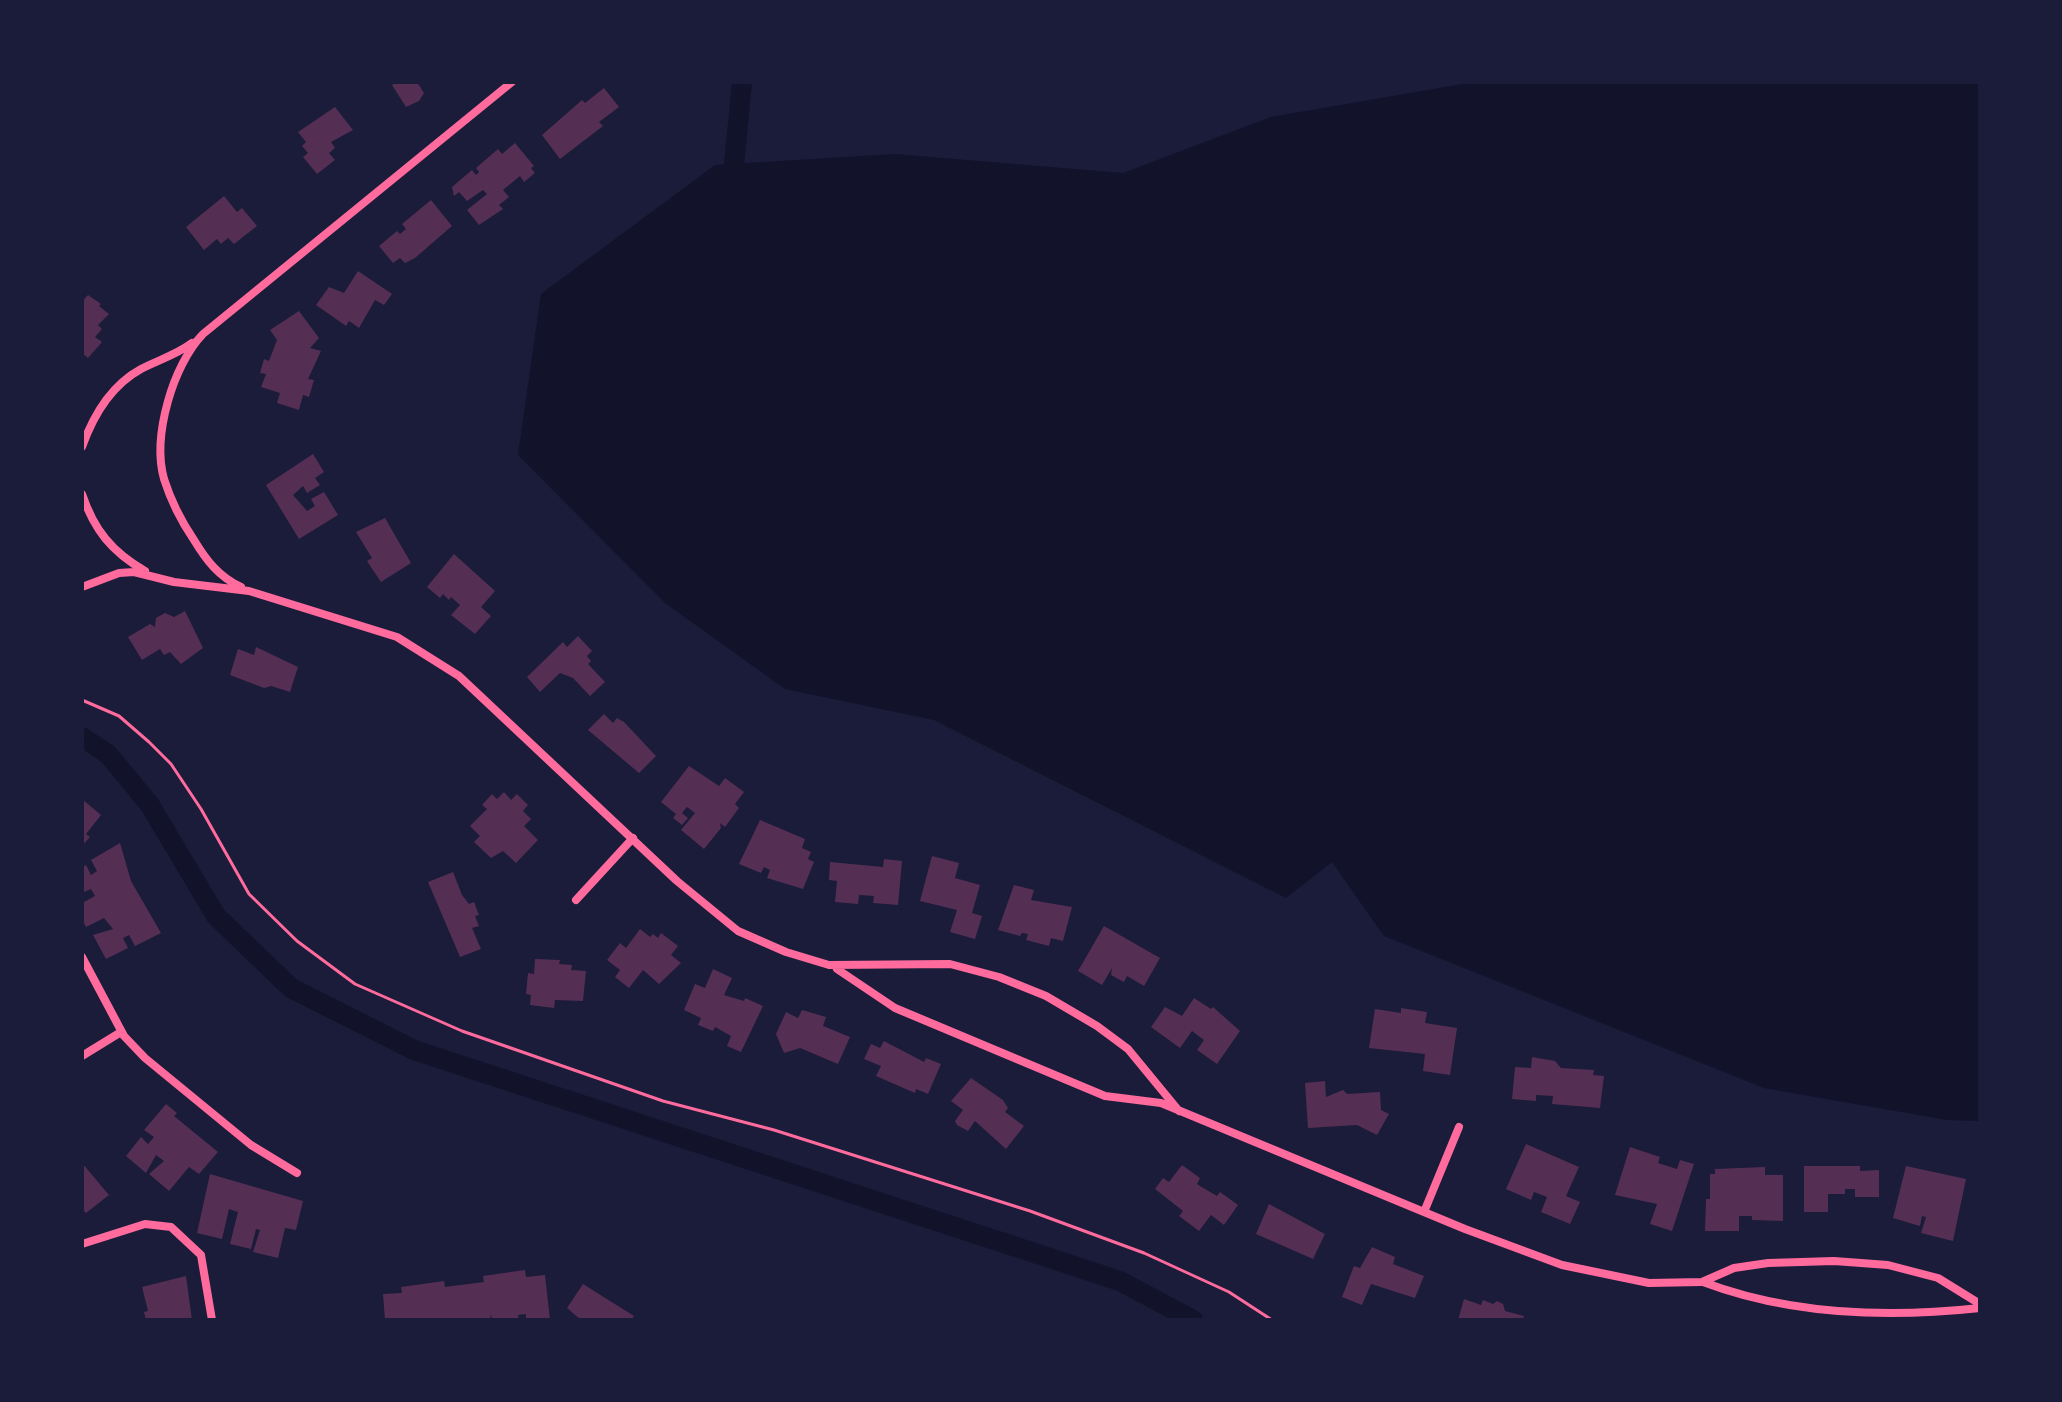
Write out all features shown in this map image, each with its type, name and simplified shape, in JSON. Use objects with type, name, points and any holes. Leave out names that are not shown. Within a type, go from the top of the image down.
[{"type":"street","points":[[82,447],[91,421],[108,397],[143,368],[179,353],[199,338],[512,82]]},
{"type":"street","points":[[199,338],[170,388],[161,448],[163,476],[178,515],[205,557],[221,575],[249,591]]},
{"type":"street","points":[[82,494],[90,519],[116,554],[153,576]]},
{"type":"street","points":[[82,587],[119,573],[249,591],[397,637],[459,676],[677,881],[738,931],[786,952],[829,965],[895,1008],[1105,1096],[1142,1098],[1179,1111],[1562,1265],[1649,1283],[1702,1282],[1735,1294],[1874,1315],[1980,1306]]},
{"type":"street","points":[[576,900],[633,838]]},
{"type":"street","points":[[82,957],[121,1032],[145,1058],[251,1145],[297,1173]]},
{"type":"street","points":[[829,965],[950,964],[999,977],[1046,996],[1097,1026],[1128,1049],[1179,1111]]},
{"type":"street","points":[[82,1056],[121,1032]]},
{"type":"street","points":[[1424,1212],[1459,1127]]},
{"type":"street","points":[[82,1244],[145,1224],[171,1227],[201,1255],[212,1320]]},
{"type":"street","points":[[1702,1282],[1734,1268],[1768,1263],[1834,1261],[1888,1265],[1938,1278],[1980,1306]]},
{"type":"path","points":[[82,700],[119,716],[160,753],[201,809],[249,894],[297,941],[355,984],[433,1020],[620,1087],[774,1130],[1030,1211],[1144,1253],[1229,1292],[1272,1320]]},
{"type":"shaded area","points":[[1474,82],[1980,82],[1980,1121],[1947,1120],[1764,1088],[1384,936],[1332,862],[1286,898],[934,720],[785,689],[665,603],[518,455],[541,294],[715,165],[895,154],[1123,173],[1271,117]]},
{"type":"building","points":[[417,82],[424,93],[419,101],[406,107],[392,85]]},
{"type":"building","points":[[604,88],[619,107],[599,122],[603,126],[560,159],[542,135],[582,100],[585,103]]},
{"type":"building","points":[[335,107],[353,130],[331,142],[335,148],[329,153],[335,160],[317,174],[303,157],[308,153],[302,146],[306,142],[298,132]]},
{"type":"building","points":[[515,143],[534,166],[531,168],[535,173],[524,182],[520,176],[503,190],[509,197],[499,205],[503,209],[479,225],[467,210],[487,194],[483,190],[467,201],[459,192],[454,196],[452,187],[472,170],[476,175],[479,172],[476,168],[498,149],[502,154]]},
{"type":"building","points":[[224,196],[237,212],[242,208],[257,226],[234,244],[228,238],[221,244],[217,239],[204,250],[186,227]]},
{"type":"building","points":[[431,200],[452,226],[415,258],[405,263],[400,258],[393,263],[379,246],[397,231],[400,234],[406,229],[402,224]]},
{"type":"building","points":[[358,271],[392,294],[384,305],[375,300],[359,328],[349,321],[346,326],[316,305],[329,287],[344,293]]},
{"type":"building","points":[[88,295],[109,314],[98,325],[102,329],[95,337],[102,342],[88,358],[82,353],[82,302]]},
{"type":"building","points":[[299,311],[319,338],[310,348],[321,351],[308,379],[314,380],[309,397],[303,395],[299,410],[277,403],[280,393],[261,387],[266,374],[260,373],[264,359],[269,361],[277,340],[270,330]]},
{"type":"building","points":[[313,454],[324,472],[315,478],[320,485],[307,493],[303,486],[293,495],[307,511],[315,506],[311,499],[324,492],[338,515],[299,539],[266,485]]},
{"type":"building","points":[[385,518],[411,563],[381,582],[367,561],[372,558],[356,532]]},
{"type":"building","points":[[454,554],[495,591],[481,607],[491,616],[475,634],[451,615],[460,605],[443,594],[440,598],[427,587]]},
{"type":"building","points":[[185,611],[203,648],[181,664],[170,652],[164,655],[160,649],[142,660],[128,637],[150,624],[155,627],[156,618],[165,613],[174,617]]},
{"type":"building","points":[[578,636],[592,651],[587,656],[591,661],[588,664],[605,682],[590,696],[573,678],[560,673],[540,692],[527,677],[563,642],[567,647]]},
{"type":"building","points":[[256,647],[298,667],[290,692],[271,686],[264,688],[230,675],[238,649],[254,655]]},
{"type":"building","points":[[604,714],[613,723],[617,718],[624,722],[656,756],[639,773],[588,730]]},
{"type":"building","points":[[689,766],[719,786],[725,778],[744,792],[735,804],[739,808],[725,827],[720,823],[721,828],[704,849],[681,830],[695,813],[687,807],[682,813],[688,818],[682,825],[673,818],[676,814],[661,802]]},
{"type":"building","points":[[504,792],[511,800],[517,794],[528,805],[523,811],[531,819],[524,826],[538,840],[516,863],[503,851],[491,858],[474,842],[480,836],[470,826],[487,809],[482,805],[492,794],[497,799]]},
{"type":"building","points":[[82,799],[101,815],[86,834],[90,837],[82,846]]},
{"type":"building","points":[[760,820],[805,839],[802,848],[811,852],[808,859],[814,862],[803,889],[767,878],[770,870],[764,867],[761,873],[739,864]]},
{"type":"building","points":[[120,843],[131,881],[161,933],[135,946],[129,935],[123,938],[128,948],[106,959],[93,935],[113,929],[104,918],[86,927],[82,919],[82,903],[95,896],[91,889],[82,893],[82,867],[86,865],[91,875],[97,871],[91,860]]},
{"type":"building","points":[[932,856],[959,863],[955,878],[980,885],[972,913],[982,916],[975,939],[950,932],[957,910],[920,901]]},
{"type":"building","points":[[884,859],[902,861],[898,905],[873,903],[874,896],[859,895],[858,904],[835,902],[837,881],[829,880],[830,862],[883,867]]},
{"type":"building","points":[[453,872],[462,895],[469,904],[474,902],[479,915],[475,916],[479,926],[472,928],[481,949],[460,957],[428,882]]},
{"type":"building","points":[[1014,885],[1034,890],[1031,900],[1072,907],[1063,941],[1051,938],[1049,946],[1026,940],[1028,934],[1022,933],[1020,936],[998,930]]},
{"type":"building","points":[[1104,926],[1160,958],[1144,986],[1127,976],[1124,982],[1111,975],[1112,968],[1102,985],[1078,971]]},
{"type":"building","points":[[640,929],[650,937],[653,934],[658,938],[661,933],[678,946],[671,955],[681,963],[659,984],[643,970],[629,988],[615,977],[620,970],[607,960],[620,943],[626,948]]},
{"type":"building","points":[[535,959],[560,960],[559,964],[572,965],[571,970],[586,971],[583,1001],[555,1000],[554,1008],[530,1005],[531,995],[526,994],[528,973],[534,974]]},
{"type":"building","points":[[713,969],[732,978],[724,995],[744,1001],[745,998],[763,1006],[741,1052],[727,1046],[731,1036],[715,1027],[713,1031],[698,1025],[701,1018],[684,1010],[695,984],[705,988]]},
{"type":"building","points":[[1194,998],[1211,1009],[1213,1007],[1240,1031],[1217,1064],[1197,1050],[1204,1040],[1192,1031],[1180,1048],[1151,1027],[1165,1007],[1182,1016]]},
{"type":"building","points":[[1401,1008],[1427,1012],[1425,1023],[1457,1028],[1450,1075],[1423,1071],[1425,1054],[1369,1048],[1375,1009],[1401,1013]]},
{"type":"building","points":[[802,1010],[826,1017],[823,1026],[850,1037],[838,1064],[800,1048],[784,1053],[776,1034],[786,1012],[798,1018]]},
{"type":"building","points":[[884,1041],[924,1062],[926,1058],[941,1064],[928,1094],[916,1089],[915,1093],[876,1076],[881,1066],[864,1059],[871,1044],[880,1048]]},
{"type":"building","points":[[1532,1057],[1555,1061],[1561,1068],[1594,1070],[1593,1075],[1604,1076],[1600,1108],[1552,1104],[1553,1096],[1536,1095],[1536,1101],[1512,1099],[1515,1067],[1531,1068]]},
{"type":"building","points":[[971,1078],[1003,1100],[1008,1108],[1005,1112],[1024,1126],[1006,1149],[975,1121],[968,1131],[955,1121],[963,1110],[951,1101]]},
{"type":"building","points":[[1325,1081],[1326,1097],[1343,1090],[1347,1094],[1380,1092],[1381,1110],[1389,1114],[1377,1135],[1357,1125],[1308,1128],[1305,1083]]},
{"type":"building","points":[[166,1104],[177,1113],[174,1116],[218,1152],[199,1174],[189,1167],[169,1191],[149,1174],[164,1161],[156,1155],[146,1173],[126,1156],[141,1137],[148,1144],[154,1137],[144,1130]]},
{"type":"building","points":[[1526,1144],[1579,1167],[1566,1196],[1580,1202],[1570,1224],[1541,1212],[1547,1197],[1534,1192],[1531,1200],[1506,1189]]},
{"type":"building","points":[[1630,1147],[1660,1157],[1658,1163],[1677,1169],[1680,1160],[1694,1164],[1672,1231],[1650,1224],[1657,1204],[1615,1195]]},
{"type":"building","points":[[82,1163],[109,1195],[86,1213],[82,1209]]},
{"type":"building","points":[[1182,1165],[1200,1178],[1197,1184],[1217,1196],[1220,1192],[1238,1205],[1224,1225],[1211,1215],[1199,1231],[1179,1216],[1183,1211],[1155,1189],[1163,1178],[1169,1182]]},
{"type":"building","points":[[1804,1166],[1860,1166],[1860,1171],[1879,1170],[1879,1197],[1855,1197],[1855,1189],[1845,1189],[1845,1194],[1828,1194],[1828,1212],[1804,1212]]},
{"type":"building","points":[[1906,1166],[1966,1179],[1953,1241],[1921,1233],[1926,1217],[1922,1216],[1920,1226],[1893,1218]]},
{"type":"building","points":[[1765,1167],[1765,1175],[1783,1175],[1783,1221],[1752,1220],[1752,1216],[1739,1216],[1739,1231],[1705,1231],[1710,1174],[1715,1174],[1715,1169]]},
{"type":"building","points":[[210,1174],[303,1201],[296,1230],[285,1228],[278,1258],[253,1252],[260,1230],[256,1229],[251,1249],[230,1244],[238,1212],[229,1209],[222,1239],[197,1233]]},
{"type":"building","points":[[1269,1204],[1325,1234],[1313,1259],[1256,1234]]},
{"type":"building","points":[[1372,1247],[1395,1257],[1393,1264],[1424,1276],[1415,1298],[1371,1284],[1362,1305],[1342,1297],[1354,1266],[1360,1268]]},
{"type":"building","points":[[525,1270],[526,1277],[545,1275],[550,1320],[526,1320],[526,1314],[518,1315],[519,1320],[492,1320],[491,1314],[490,1320],[385,1320],[383,1294],[402,1293],[401,1287],[444,1281],[445,1287],[484,1282],[483,1276]]},
{"type":"building","points":[[186,1276],[192,1320],[146,1320],[144,1312],[148,1311],[142,1287]]},
{"type":"building","points":[[583,1284],[634,1316],[631,1320],[581,1320],[567,1308]]},
{"type":"building","points":[[1464,1299],[1481,1305],[1483,1300],[1493,1304],[1497,1301],[1503,1304],[1505,1311],[1524,1316],[1523,1320],[1458,1320]]},
{"type":"waterway","points":[[734,165],[742,82]]},
{"type":"waterway","points":[[82,737],[108,754],[150,805],[216,916],[291,988],[414,1050],[1120,1281],[1193,1320]]}]
